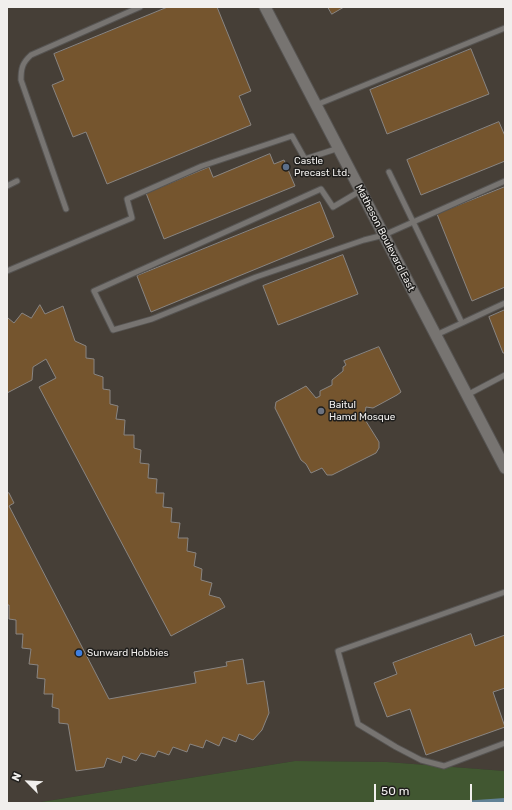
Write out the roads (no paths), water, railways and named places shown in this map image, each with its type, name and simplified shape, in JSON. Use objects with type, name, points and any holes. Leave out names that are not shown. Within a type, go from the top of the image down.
[{"type":"street","name":"Matheson Boulevard East","points":[[265,7],[467,395],[504,462]]},
{"type":"lane","points":[[66,209],[21,80],[21,69],[31,55],[140,7]]},
{"type":"lane","points":[[316,105],[505,28]]},
{"type":"lane","points":[[7,271],[132,218],[127,199],[202,166],[292,136],[305,159],[339,148]]},
{"type":"lane","points":[[389,172],[462,323]]},
{"type":"lane","points":[[7,186],[17,181]]},
{"type":"lane","points":[[361,191],[333,207],[321,189],[94,291],[114,330],[152,319],[256,277],[364,240],[384,235],[505,182]]},
{"type":"lane","points":[[436,335],[505,303]]},
{"type":"lane","points":[[467,395],[505,375]]},
{"type":"lane","points":[[505,592],[338,652],[358,724],[396,747],[421,760],[444,766],[505,743]]},
{"type":"waterway","points":[[462,803],[505,800]]},
{"type":"place","name":"Castle Precast Ltd.","points":[[286,167]]},
{"type":"place","name":"Baitul Hamd Mosque","points":[[321,411]]},
{"type":"place","name":"Sunward Hobbies","points":[[79,653]]}]
